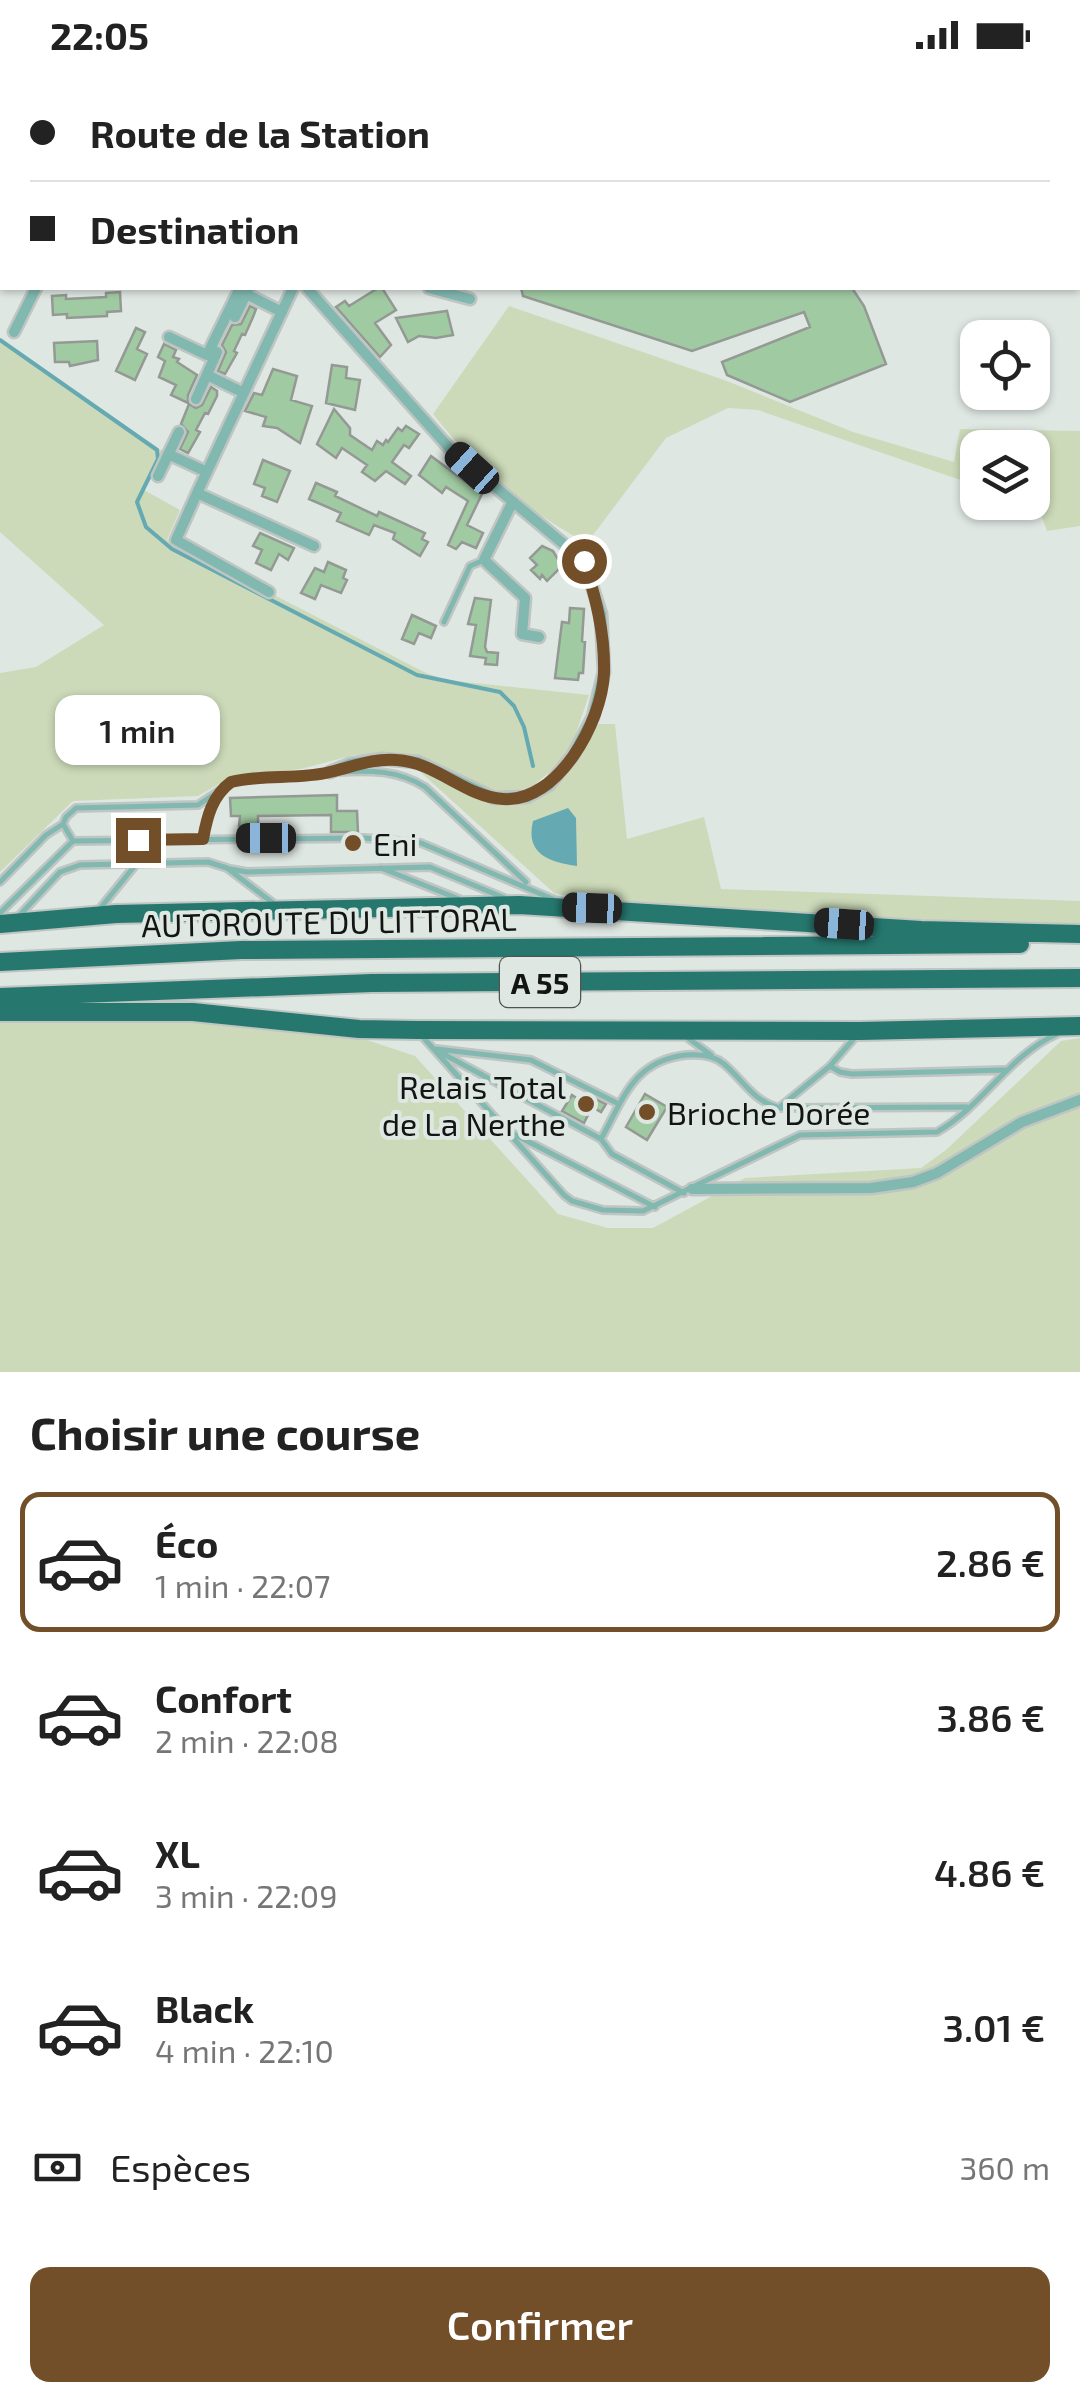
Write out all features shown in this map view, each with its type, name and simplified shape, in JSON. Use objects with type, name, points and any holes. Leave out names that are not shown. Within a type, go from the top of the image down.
[{"type":"highway","points":[[5,919],[519,905],[921,930],[1080,934]]},
{"type":"highway","name":"AUTOROUTE DU LITTORAL","points":[[0,962],[242,950],[1080,944]]},
{"type":"highway","name":"AUTOROUTE DU LITTORAL","points":[[0,997],[372,984],[1080,978]]},
{"type":"highway","points":[[0,1012],[193,1012],[359,1029],[417,1030],[860,1031],[1075,1027]]},
{"type":"street","points":[[14,332],[35,290]]},
{"type":"street","points":[[245,290],[282,312]]},
{"type":"street","points":[[235,317],[245,290]]},
{"type":"street","points":[[169,337],[207,355],[245,290]]},
{"type":"street","points":[[270,592],[176,540],[292,290]]},
{"type":"street","points":[[309,290],[452,450],[584,561],[601,614],[602,687],[573,755],[550,786],[518,799],[494,798],[418,762],[382,760],[350,764],[330,772]]},
{"type":"street","points":[[436,290],[470,299]]},
{"type":"street","points":[[196,399],[218,352]]},
{"type":"street","points":[[206,376],[244,393]]},
{"type":"street","points":[[158,476],[179,432]]},
{"type":"street","points":[[168,454],[207,472]]},
{"type":"street","points":[[197,493],[314,546]]},
{"type":"street","points":[[512,503],[484,560],[526,598],[522,634],[538,637]]},
{"type":"street","points":[[688,1191],[871,1188],[913,1182],[937,1173],[1022,1122],[1080,1100]]},
{"type":"lane","points":[[444,622],[470,566],[484,560]]},
{"type":"lane","points":[[0,882],[46,835],[63,824],[68,814],[79,808],[198,805],[238,780],[367,770],[412,778],[425,787],[532,888]]},
{"type":"lane","points":[[203,839],[209,811],[220,790]]},
{"type":"lane","points":[[63,824],[72,841]]},
{"type":"lane","points":[[5,919],[72,841],[364,838],[421,842],[557,901],[592,908]]},
{"type":"lane","points":[[5,919],[66,868],[194,860],[247,872],[430,867],[519,905]]},
{"type":"lane","points":[[94,915],[137,862]]},
{"type":"lane","points":[[379,867],[476,906]]},
{"type":"lane","points":[[226,868],[283,911]]},
{"type":"lane","points":[[417,1030],[558,1190],[572,1201],[630,1213],[655,1207],[800,1135],[925,1134],[942,1129],[1037,1044],[1075,1027]]},
{"type":"lane","points":[[677,1030],[717,1060],[754,1097],[779,1108],[967,1107]]},
{"type":"lane","points":[[779,1108],[830,1066],[860,1031]]},
{"type":"lane","points":[[434,1048],[531,1060],[620,1104]]},
{"type":"lane","points":[[434,1048],[601,1140],[612,1154],[688,1191]]},
{"type":"lane","points":[[601,1140],[635,1079],[653,1064],[694,1054],[717,1060]]},
{"type":"lane","points":[[830,1066],[852,1074],[1007,1070]]},
{"type":"lane","points":[[500,1126],[655,1207]]},
{"type":"green space","points":[[509,306],[727,381],[853,432],[954,462],[960,429],[1020,430],[960,430],[960,480],[758,410],[728,408],[666,438],[587,543],[503,487],[433,414]]},
{"type":"green space","points":[[0,339],[167,454],[144,490],[180,510],[167,540],[426,673],[446,680],[589,695],[572,745],[553,769],[527,791],[501,793],[414,754],[354,755],[301,769],[233,776],[198,796],[73,801],[0,872],[0,673],[36,667],[104,625],[0,532]]},
{"type":"green space","points":[[1050,430],[1080,431],[1080,526],[1047,531],[1043,520],[1050,520]]},
{"type":"green space","points":[[598,724],[615,724],[627,839],[704,817],[721,889],[1080,901],[1080,926],[808,914],[582,899],[554,893],[416,768],[481,800],[519,804],[548,791],[560,780]]},
{"type":"green space","points":[[160,1019],[364,1039],[415,1056],[558,1214],[608,1228],[653,1228],[745,1178],[921,1168],[946,1150],[1061,1041],[1080,1038],[1080,1372],[0,1372],[0,1022]]},
{"type":"water","points":[[568,808],[576,818],[577,866],[542,854],[536,849],[531,832],[533,821]]},
{"type":"building","points":[[375,290],[383,290],[396,310],[375,323],[391,345],[380,357],[336,307],[345,301],[349,306]]},
{"type":"building","points":[[522,290],[853,290],[864,306],[886,364],[790,402],[727,375],[722,362],[810,327],[804,312],[692,351],[523,296]]},
{"type":"building","points":[[120,292],[121,311],[107,312],[107,316],[53,315],[52,296],[106,297],[106,293]]},
{"type":"building","points":[[250,306],[256,309],[234,351],[237,353],[225,374],[218,371],[226,352],[222,345],[232,325],[241,324]]},
{"type":"building","points":[[447,311],[453,335],[419,336],[408,342],[396,318]]},
{"type":"building","points":[[136,328],[145,332],[137,349],[147,354],[135,380],[116,371]]},
{"type":"building","points":[[97,341],[98,360],[70,366],[69,362],[55,362],[54,343]]},
{"type":"building","points":[[164,344],[176,350],[173,357],[179,359],[177,362],[197,375],[188,403],[171,395],[176,385],[159,377],[165,361],[158,357]]},
{"type":"building","points":[[332,365],[347,367],[346,378],[360,380],[355,410],[326,403]]},
{"type":"building","points":[[273,369],[297,376],[291,400],[312,406],[300,443],[277,428],[263,426],[266,417],[245,411],[254,393],[262,395]]},
{"type":"building","points":[[211,387],[217,396],[196,430],[200,432],[188,453],[180,449],[188,432],[181,424],[189,404],[196,408],[202,405]]},
{"type":"building","points":[[334,409],[350,428],[350,435],[372,450],[377,441],[383,445],[388,442],[398,428],[402,431],[406,426],[419,434],[409,448],[404,445],[392,462],[411,476],[405,484],[386,471],[375,481],[362,472],[367,465],[342,448],[336,458],[317,444]]},
{"type":"building","points":[[431,456],[482,494],[467,525],[483,533],[476,548],[462,542],[456,549],[448,545],[468,501],[446,487],[442,493],[419,475]]},
{"type":"building","points":[[263,460],[290,471],[277,502],[262,496],[265,488],[254,484]]},
{"type":"building","points":[[316,483],[377,516],[379,512],[425,533],[422,539],[428,542],[420,556],[393,539],[395,533],[374,525],[369,535],[337,521],[341,513],[309,499]]},
{"type":"building","points":[[260,533],[294,548],[288,560],[279,554],[271,570],[256,563],[262,550],[253,546]]},
{"type":"building","points":[[542,546],[553,551],[562,566],[547,581],[531,570],[537,565],[530,558]]},
{"type":"building","points":[[328,562],[346,570],[343,578],[347,580],[341,593],[321,585],[315,599],[301,593],[315,568],[324,572]]},
{"type":"building","points":[[475,598],[491,600],[485,647],[487,652],[498,653],[497,665],[485,664],[486,658],[470,656],[476,625],[468,624]]},
{"type":"building","points":[[570,608],[584,609],[583,673],[579,673],[578,680],[555,678],[562,622],[569,623]]},
{"type":"building","points":[[412,615],[436,626],[431,638],[419,633],[414,644],[402,639]]},
{"type":"building","points":[[337,795],[337,811],[357,811],[358,832],[331,832],[331,815],[258,816],[258,825],[239,826],[240,816],[231,816],[230,798]]},
{"type":"building","points":[[585,1094],[606,1104],[601,1112],[592,1107],[584,1123],[562,1111],[572,1095],[581,1101]]},
{"type":"building","points":[[645,1094],[667,1107],[647,1140],[626,1127]]},
{"type":"waterway","points":[[0,340],[157,450],[158,459],[137,502],[146,527],[172,549],[417,675],[500,692],[514,706],[524,727],[533,766]]},
{"type":"place","name":"Eni","points":[[353,843]]},
{"type":"place","name":"Relais Total de La Nerthe","points":[[586,1104]]},
{"type":"place","name":"Brioche Dorée","points":[[647,1112]]},
{"type":"route","points":[[138,840],[203,839],[209,811],[220,790],[231,782],[330,772],[350,764],[382,760],[418,762],[494,798],[518,799],[541,792],[573,755],[602,687],[601,614],[584,561]]}]
